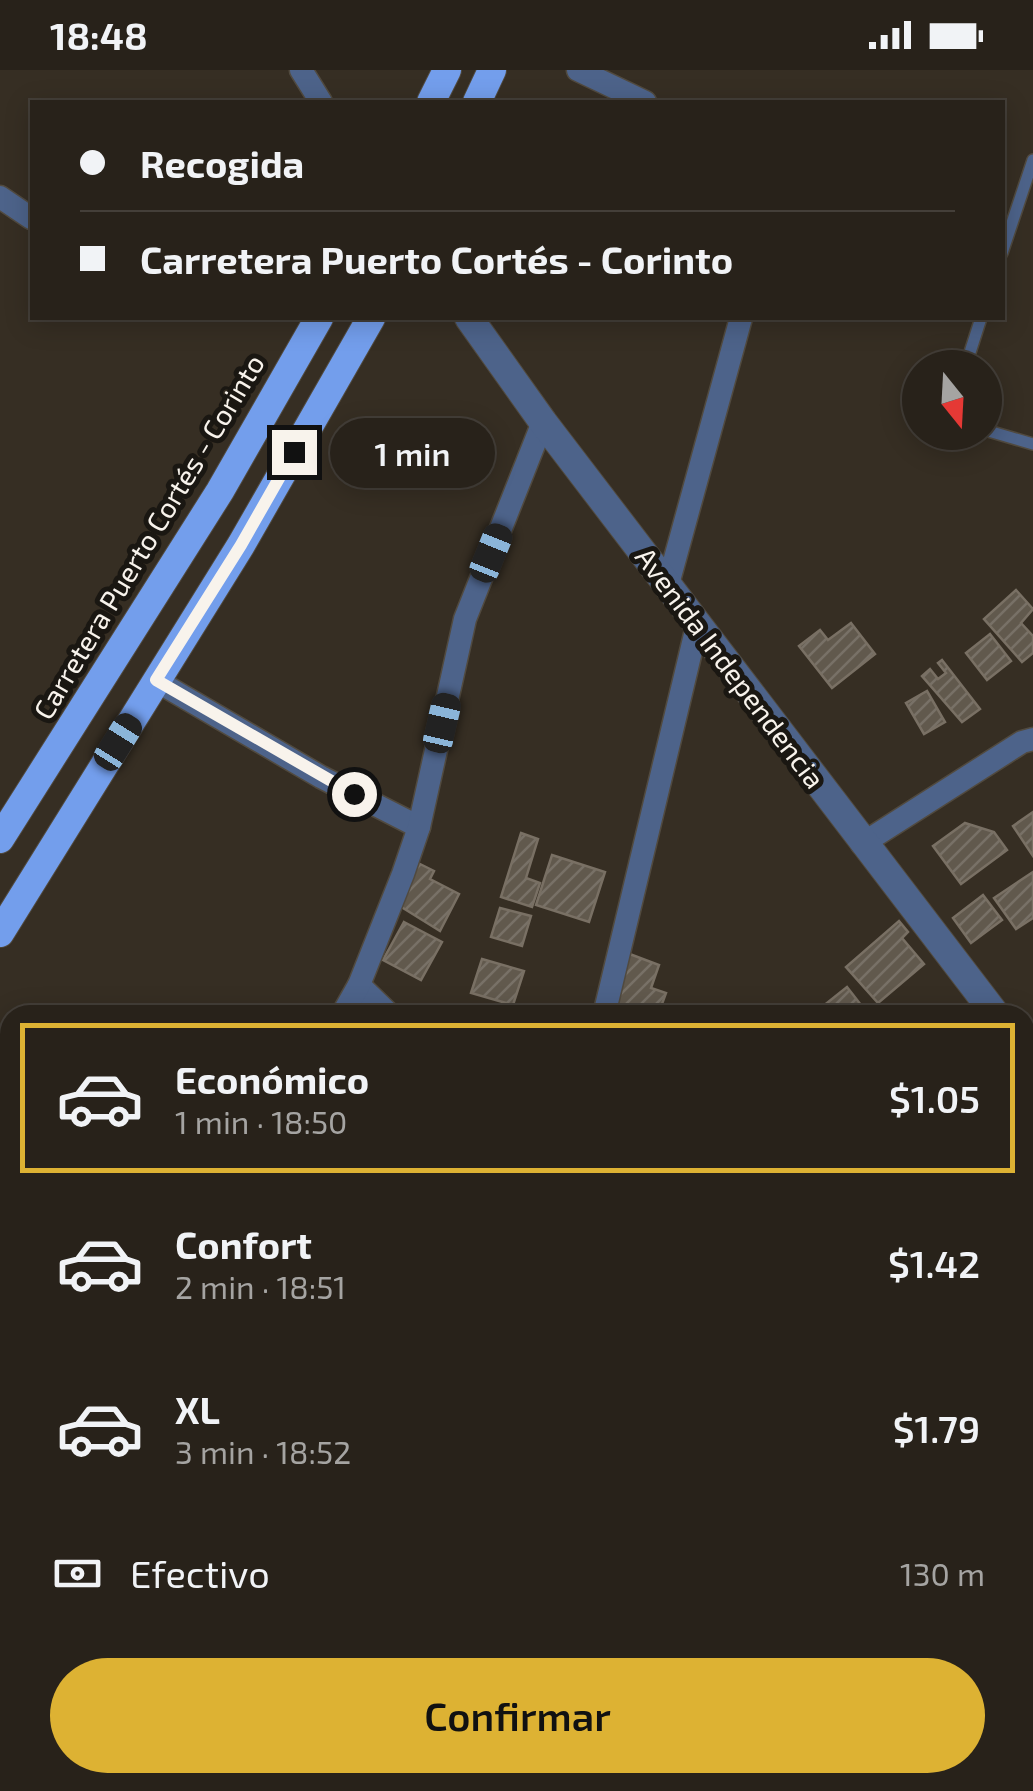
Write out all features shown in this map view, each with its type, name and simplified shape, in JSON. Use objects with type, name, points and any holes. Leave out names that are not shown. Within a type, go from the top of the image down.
[{"type":"highway","points":[[433,100],[447,70]]},
{"type":"highway","points":[[478,100],[492,70]]},
{"type":"highway","name":"Carretera Puerto Cortés - Corinto","points":[[0,839],[220,491],[318,320]]},
{"type":"highway","points":[[0,934],[241,545],[369,320]]},
{"type":"street","points":[[300,70],[320,100]]},
{"type":"street","points":[[578,70],[641,100]]},
{"type":"street","points":[[0,197],[30,217]]},
{"type":"street","name":"Avenida Independencia","points":[[470,320],[543,422],[988,1005]]},
{"type":"street","points":[[668,584],[740,320]]},
{"type":"street","points":[[348,1005],[359,985],[419,828],[466,619],[543,422]]},
{"type":"street","points":[[606,1005],[698,622]]},
{"type":"street","points":[[156,680],[321,777],[419,828]]},
{"type":"street","points":[[862,844],[1022,742],[1033,739]]},
{"type":"street","points":[[359,985],[380,1005]]},
{"type":"lane","points":[[1005,244],[1033,160]]},
{"type":"lane","points":[[971,350],[980,320]]},
{"type":"lane","points":[[1002,435],[1033,444]]},
{"type":"building","points":[[1016,590],[1033,609],[1021,623],[1033,636],[1033,653],[1022,662],[984,619]]},
{"type":"building","points":[[851,623],[875,654],[832,688],[799,646],[820,630],[828,640]]},
{"type":"building","points":[[990,634],[1011,661],[987,680],[966,653]]},
{"type":"building","points":[[942,660],[980,709],[962,722],[922,676],[930,669],[938,679],[946,673],[938,663]]},
{"type":"building","points":[[927,691],[945,722],[924,734],[906,703]]},
{"type":"building","points":[[1033,812],[1033,856],[1013,826]]},
{"type":"building","points":[[965,823],[994,832],[1007,850],[961,884],[933,846]]},
{"type":"building","points":[[521,833],[538,839],[526,878],[540,883],[532,907],[501,897]]},
{"type":"building","points":[[552,855],[605,872],[589,922],[536,905]]},
{"type":"building","points":[[412,860],[434,871],[430,879],[459,894],[440,931],[395,903]]},
{"type":"building","points":[[1033,872],[1033,918],[1016,929],[994,898]]},
{"type":"building","points":[[983,895],[1002,920],[971,943],[953,918]]},
{"type":"building","points":[[500,908],[531,916],[522,946],[491,937]]},
{"type":"building","points":[[899,921],[908,932],[902,938],[924,964],[878,1003],[846,967]]},
{"type":"building","points":[[404,922],[442,942],[421,980],[383,960]]},
{"type":"building","points":[[627,953],[659,965],[651,988],[666,993],[662,1005],[608,1004]]},
{"type":"building","points":[[482,959],[524,971],[513,1005],[471,993]]},
{"type":"building","points":[[847,987],[861,1005],[824,1005]]},
{"type":"route","points":[[294,452],[156,680],[354,794]]}]
